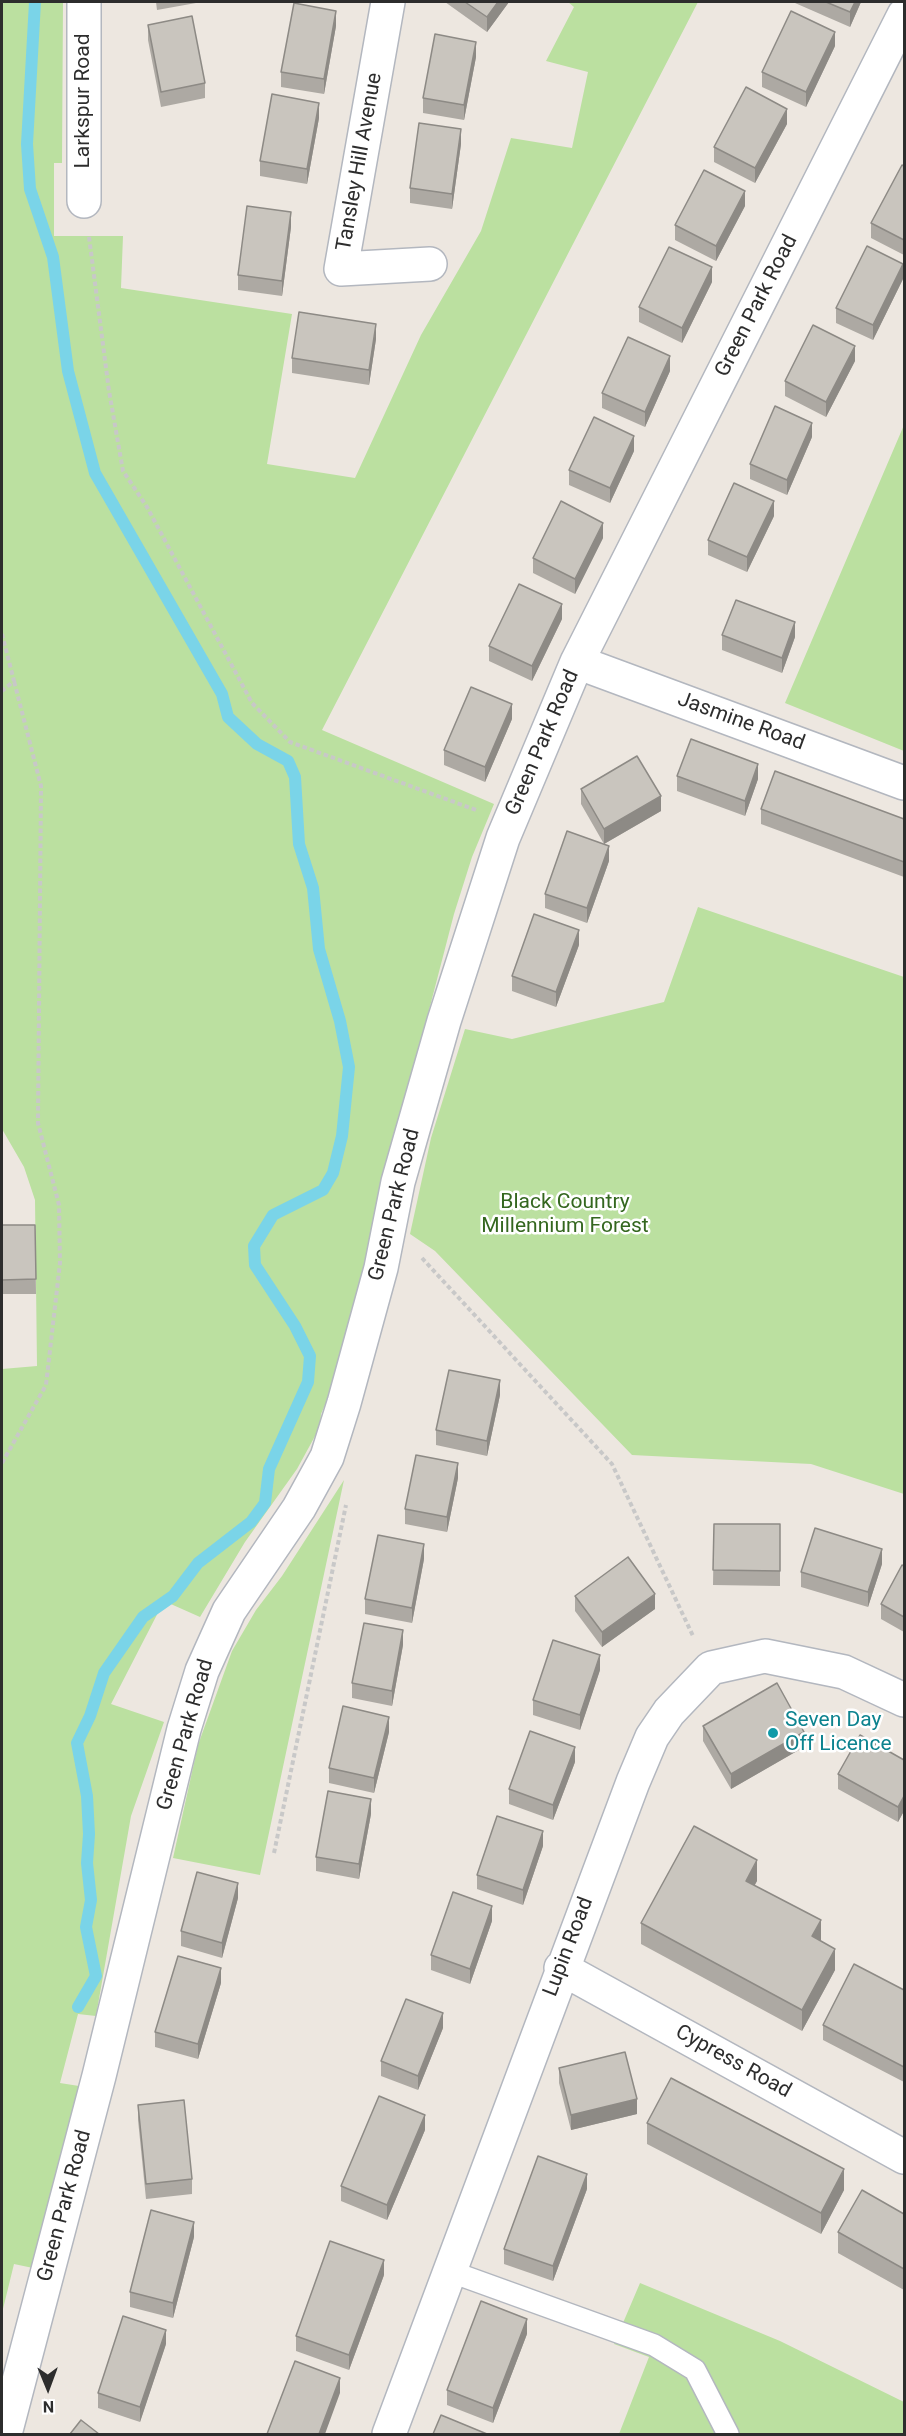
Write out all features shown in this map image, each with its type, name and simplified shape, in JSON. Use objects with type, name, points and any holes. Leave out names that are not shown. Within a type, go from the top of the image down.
[{"type":"street","name":"Larkspur Road","points":[[84,2],[84,201]]},
{"type":"street","name":"Tansley Hill Avenue","points":[[388,2],[340,269],[430,264]]},
{"type":"street","name":"Green Park Road","points":[[5,2434],[99,2076],[184,1730],[202,1671],[229,1611],[299,1508],[327,1456],[378,1279],[398,1182],[440,1032],[509,823],[578,662],[904,15]]},
{"type":"street","name":"Jasmine Road","points":[[578,662],[904,783]]},
{"type":"street","name":"Lupin Road","points":[[389,2434],[561,1968],[652,1737],[669,1712],[711,1668],[765,1656],[844,1672],[904,1700]]},
{"type":"street","name":"Cypress Road","points":[[561,1968],[904,2157]]},
{"type":"lane","points":[[449,2271],[654,2345],[695,2370],[728,2434]]},
{"type":"path","points":[[84,201],[109,391],[123,471],[147,507],[252,703],[290,742],[509,823]]},
{"type":"path","points":[[2,634],[41,786],[39,1123],[59,1205],[60,1263],[45,1385],[2,1463]]},
{"type":"path","points":[[2,691],[14,681]]},
{"type":"path","points":[[415,1251],[612,1464],[695,1641]]},
{"type":"path","points":[[274,1853],[347,1498]]},
{"type":"green space","points":[[2,2],[63,2],[62,163],[54,163],[54,236],[123,236],[121,288],[292,314],[267,464],[355,478],[421,335],[481,231],[511,138],[572,148],[588,72],[546,61],[574,7],[568,2],[698,2],[322,730],[494,804],[472,857],[454,914],[374,1222],[338,1375],[321,1414],[320,1427],[297,1469],[245,1542],[200,1617],[164,1601],[111,1704],[164,1722],[131,1816],[96,2016],[78,2014],[60,2083],[79,2086],[33,2268],[14,2264],[2,2313],[2,1369],[37,1366],[35,1200],[24,1167],[2,1129]]},
{"type":"green space","points":[[904,425],[904,751],[785,703]]},
{"type":"green space","name":"Black Country Millennium Forest","points":[[698,907],[904,977],[904,1494],[811,1464],[632,1455],[435,1251],[410,1234],[431,1138],[465,1029],[512,1039],[664,1002]]},
{"type":"green space","points":[[344,1480],[260,1875],[173,1858],[198,1745],[232,1651],[256,1610],[282,1576]]},
{"type":"green space","points":[[640,2283],[780,2341],[904,2402],[904,2434],[619,2434],[649,2357],[614,2344]]},
{"type":"building","points":[[465,2],[498,2],[487,17]]},
{"type":"building","points":[[826,2],[855,2],[850,12]]},
{"type":"building","points":[[294,3],[336,11],[324,79],[281,72]]},
{"type":"building","points":[[791,11],[835,32],[806,92],[762,72]]},
{"type":"building","points":[[192,16],[205,83],[161,92],[148,25]]},
{"type":"building","points":[[435,34],[476,42],[464,105],[423,98]]},
{"type":"building","points":[[746,87],[787,109],[755,168],[714,147]]},
{"type":"building","points":[[272,94],[319,103],[307,169],[260,161]]},
{"type":"building","points":[[419,123],[461,129],[452,194],[410,188]]},
{"type":"building","points":[[902,165],[904,166],[904,240],[871,223]]},
{"type":"building","points":[[704,170],[745,191],[716,246],[675,225]]},
{"type":"building","points":[[247,206],[291,212],[282,281],[238,275]]},
{"type":"building","points":[[867,246],[903,264],[873,325],[836,308]]},
{"type":"building","points":[[669,247],[712,267],[682,328],[639,307]]},
{"type":"building","points":[[299,312],[376,324],[369,370],[292,358]]},
{"type":"building","points":[[813,325],[855,346],[826,402],[785,381]]},
{"type":"building","points":[[628,337],[670,356],[645,412],[602,393]]},
{"type":"building","points":[[775,406],[812,423],[787,480],[750,464]]},
{"type":"building","points":[[594,417],[634,436],[610,488],[569,470]]},
{"type":"building","points":[[734,483],[774,501],[747,557],[708,540]]},
{"type":"building","points":[[561,501],[603,523],[575,579],[533,558]]},
{"type":"building","points":[[519,584],[562,604],[532,666],[489,646]]},
{"type":"building","points":[[736,600],[795,622],[782,658],[722,635]]},
{"type":"building","points":[[471,687],[512,704],[485,767],[444,750]]},
{"type":"building","points":[[691,739],[758,764],[745,801],[677,776]]},
{"type":"building","points":[[637,756],[661,796],[604,829],[581,789]]},
{"type":"building","points":[[775,771],[904,819],[904,862],[761,809]]},
{"type":"building","points":[[567,831],[609,846],[587,908],[545,894]]},
{"type":"building","points":[[534,914],[579,930],[556,992],[512,976]]},
{"type":"building","points":[[2,1225],[35,1225],[36,1279],[2,1280]]},
{"type":"building","points":[[449,1370],[500,1380],[487,1441],[436,1430]]},
{"type":"building","points":[[416,1455],[458,1463],[447,1517],[405,1509]]},
{"type":"building","points":[[714,1524],[780,1524],[780,1571],[713,1570]]},
{"type":"building","points":[[815,1528],[882,1549],[868,1592],[801,1572]]},
{"type":"building","points":[[378,1535],[424,1544],[412,1608],[365,1599]]},
{"type":"building","points":[[628,1557],[655,1594],[602,1632],[575,1596]]},
{"type":"building","points":[[902,1565],[904,1566],[904,1617],[881,1604]]},
{"type":"building","points":[[364,1623],[403,1630],[392,1691],[352,1683]]},
{"type":"building","points":[[553,1640],[600,1655],[580,1715],[533,1700]]},
{"type":"building","points":[[777,1683],[804,1732],[731,1774],[703,1726]]},
{"type":"building","points":[[343,1706],[389,1717],[374,1778],[329,1768]]},
{"type":"building","points":[[530,1731],[575,1747],[553,1805],[509,1789]]},
{"type":"building","points":[[860,1735],[904,1760],[904,1796],[898,1807],[838,1774]]},
{"type":"building","points":[[328,1791],[371,1799],[359,1864],[316,1857]]},
{"type":"building","points":[[497,1816],[543,1831],[523,1890],[477,1875]]},
{"type":"building","points":[[694,1826],[757,1860],[746,1881],[821,1920],[812,1936],[835,1949],[802,2010],[641,1923]]},
{"type":"building","points":[[197,1872],[238,1883],[222,1943],[181,1931]]},
{"type":"building","points":[[453,1892],[492,1906],[470,1969],[431,1955]]},
{"type":"building","points":[[178,1956],[221,1968],[198,2044],[155,2032]]},
{"type":"building","points":[[854,1964],[904,1990],[904,2067],[823,2025]]},
{"type":"building","points":[[406,1999],[443,2013],[418,2076],[381,2061]]},
{"type":"building","points":[[625,2052],[637,2099],[571,2115],[559,2068]]},
{"type":"building","points":[[671,2078],[844,2169],[821,2213],[647,2123]]},
{"type":"building","points":[[379,2096],[425,2115],[387,2205],[341,2186]]},
{"type":"building","points":[[184,2100],[192,2179],[146,2184],[138,2105]]},
{"type":"building","points":[[538,2156],[587,2174],[553,2266],[504,2249]]},
{"type":"building","points":[[862,2190],[904,2214],[904,2269],[838,2232]]},
{"type":"building","points":[[151,2210],[194,2222],[173,2303],[130,2292]]},
{"type":"building","points":[[330,2241],[384,2260],[349,2355],[296,2336]]},
{"type":"building","points":[[481,2301],[527,2319],[493,2408],[447,2390]]},
{"type":"building","points":[[123,2316],[166,2330],[140,2407],[98,2393]]},
{"type":"building","points":[[295,2361],[340,2378],[319,2434],[267,2434]]},
{"type":"building","points":[[441,2415],[487,2434],[433,2434]]},
{"type":"building","points":[[81,2420],[99,2434],[70,2434]]},
{"type":"waterway","points":[[35,2],[27,144],[30,189],[53,257],[68,371],[95,473],[222,694],[228,717],[257,744],[288,761],[295,777],[299,844],[313,888],[319,949],[340,1021],[349,1067],[342,1136],[333,1173],[323,1190],[273,1215],[254,1246],[255,1265],[295,1326],[310,1356],[308,1382],[269,1469],[265,1503],[251,1522],[198,1563],[173,1596],[143,1617],[104,1673],[90,1716],[77,1743],[87,1796],[89,1834],[87,1863],[91,1900],[86,1927],[96,1976],[78,2007]]},
{"type":"place","name":"Seven Day Off Licence","points":[[773,1733]]}]
